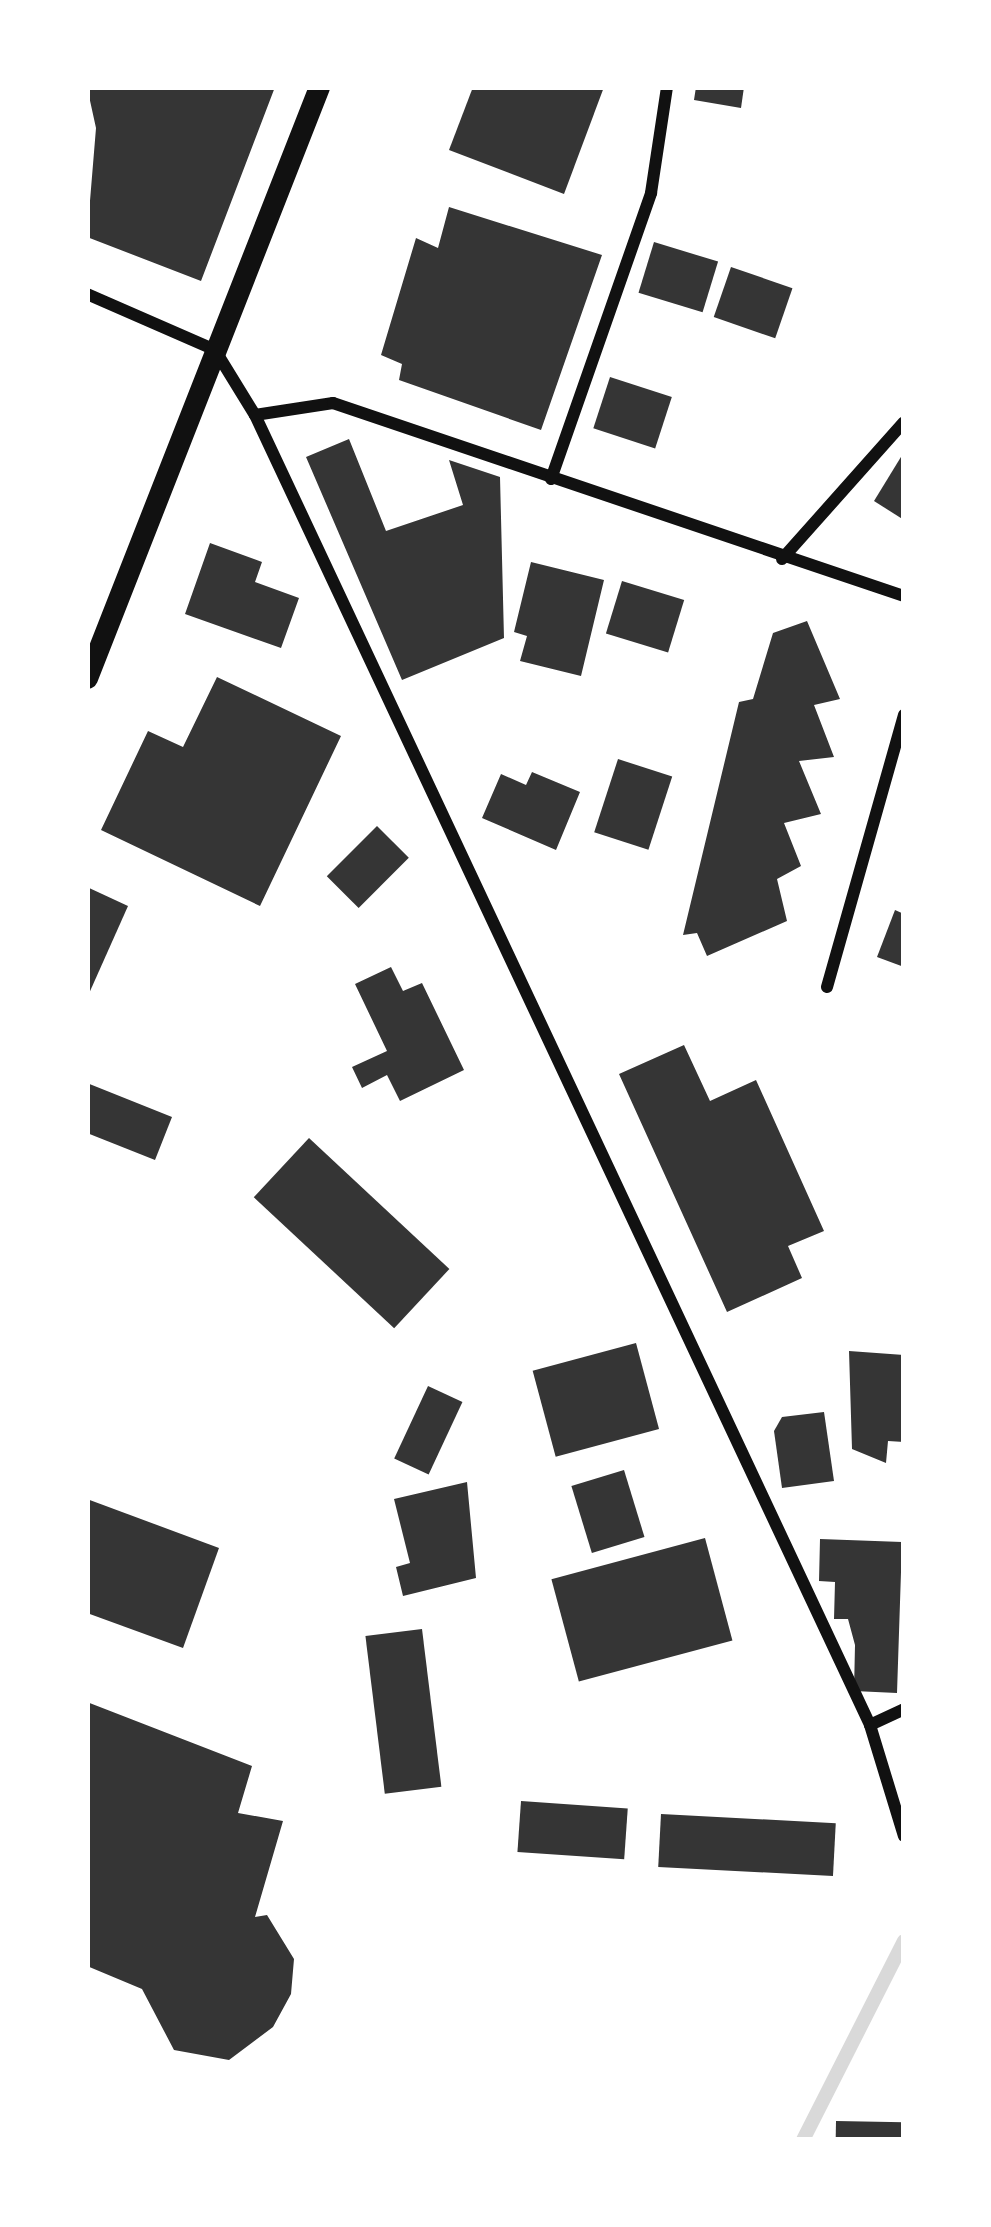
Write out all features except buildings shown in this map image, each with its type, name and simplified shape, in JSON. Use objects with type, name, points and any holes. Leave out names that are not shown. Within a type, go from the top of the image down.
[{"type":"street","points":[[87,678],[319,87]]},
{"type":"street","points":[[551,479],[652,194],[667,87]]},
{"type":"street","points":[[87,294],[215,350],[255,415],[870,1725],[903,1835]]},
{"type":"street","points":[[255,415],[333,403],[782,559],[904,596]]},
{"type":"street","points":[[782,559],[904,422]]},
{"type":"street","points":[[826,987],[904,715]]},
{"type":"street","points":[[870,1725],[904,1708]]},
{"type":"waterway","points":[[803,2140],[904,1941]]}]
